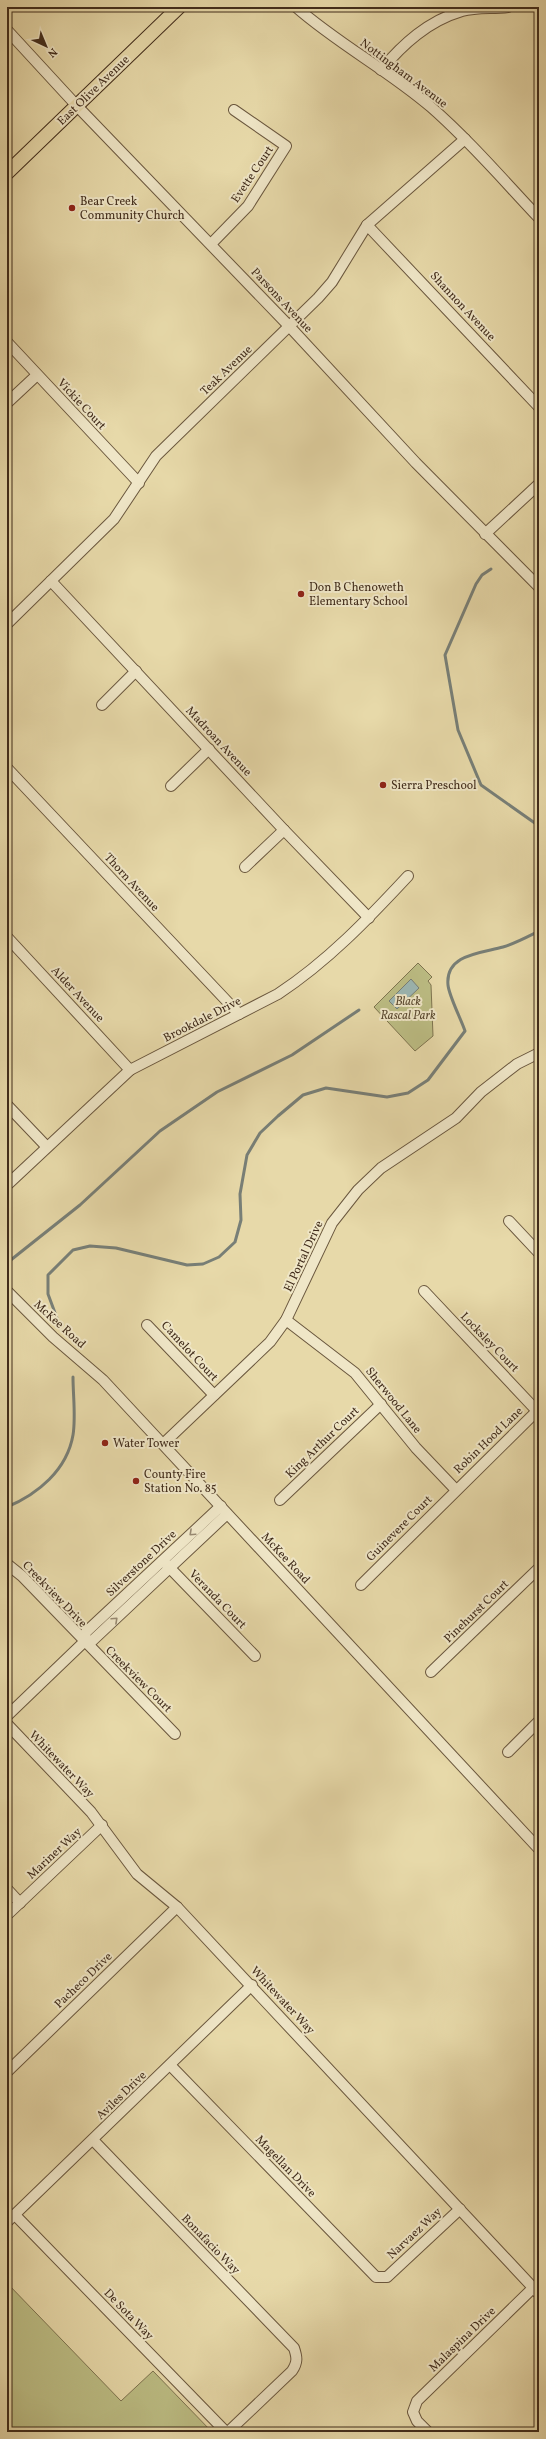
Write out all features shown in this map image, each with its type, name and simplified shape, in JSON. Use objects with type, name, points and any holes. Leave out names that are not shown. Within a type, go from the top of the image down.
[{"type":"main road","name":"East Olive Avenue","points":[[7,173],[179,7]]},
{"type":"street","name":"Nottingham Avenue","points":[[296,7],[336,40],[381,70],[430,106],[465,139],[539,218]]},
{"type":"street","points":[[381,70],[400,48],[417,34],[442,19],[463,11],[508,7]]},
{"type":"street","name":"Parsons Avenue","points":[[7,30],[77,106],[211,244],[485,534],[539,587]]},
{"type":"street","name":"Evette Court","points":[[211,244],[248,206],[286,146],[234,110]]},
{"type":"street","name":"Teak Avenue","points":[[7,624],[107,527],[126,505],[156,456],[332,282],[367,225],[465,139]]},
{"type":"street","name":"Shannon Avenue","points":[[367,225],[539,407]]},
{"type":"street","name":"Vickie Court","points":[[7,342],[139,483]]},
{"type":"street","points":[[7,403],[37,375]]},
{"type":"street","points":[[485,534],[539,484]]},
{"type":"street","name":"Madroan Avenue","points":[[51,581],[284,830],[369,918]]},
{"type":"street","points":[[102,705],[136,671]]},
{"type":"street","points":[[171,786],[209,749]]},
{"type":"street","name":"Thorn Avenue","points":[[7,768],[239,1014]]},
{"type":"street","points":[[245,867],[284,830]]},
{"type":"street","name":"Brookdale Drive","points":[[7,1185],[130,1070],[278,994],[316,968],[369,918],[408,876]]},
{"type":"street","name":"Alder Avenue","points":[[7,937],[130,1070]]},
{"type":"street","name":"El Portal Drive","points":[[163,1444],[259,1353],[286,1320],[332,1223],[358,1190],[380,1168],[456,1118],[481,1092],[517,1064],[539,1053]]},
{"type":"street","points":[[7,1105],[47,1147]]},
{"type":"street","points":[[509,1221],[539,1253]]},
{"type":"street","name":"McKee Road","points":[[7,1291],[53,1338],[97,1375],[163,1444],[539,1849]]},
{"type":"street","name":"Locksley Court","points":[[424,1291],[538,1410]]},
{"type":"street","name":"Sherwood Lane","points":[[286,1320],[355,1372],[416,1448],[456,1490]]},
{"type":"street","name":"Camelot Court","points":[[147,1325],[214,1395]]},
{"type":"street","name":"King Arthur Court","points":[[280,1500],[381,1404]]},
{"type":"street","name":"Robin Hood Lane","points":[[456,1490],[538,1410]]},
{"type":"street","name":"Guinevere Court","points":[[361,1585],[456,1490]]},
{"type":"street","name":"Silverstone Drive","points":[[7,1716],[84,1642],[86,1632],[163,1560],[224,1510]]},
{"type":"street","name":"Silverstone Drive","points":[[84,1642],[92,1641],[170,1568],[224,1510]]},
{"type":"street","name":"Veranda Court","points":[[163,1560],[255,1656]]},
{"type":"street","name":"Creekview Drive","points":[[7,1564],[22,1576],[84,1642]]},
{"type":"street","name":"Pinehurst Court","points":[[431,1672],[539,1568]]},
{"type":"street","name":"Creekview Court","points":[[84,1642],[175,1734]]},
{"type":"street","points":[[508,1752],[539,1721]]},
{"type":"street","name":"Whitewater Way","points":[[7,1724],[102,1825],[137,1874],[177,1907],[252,1985],[536,2291]]},
{"type":"street","name":"Mariner Way","points":[[7,1915],[102,1825]]},
{"type":"street","points":[[7,1889],[20,1903]]},
{"type":"street","name":"Pacheco Drive","points":[[7,2072],[177,1907]]},
{"type":"street","name":"Aviles Drive","points":[[7,2222],[252,1985]]},
{"type":"street","name":"Magellan Drive","points":[[170,2065],[376,2277],[387,2277]]},
{"type":"street","name":"Bonafacio Way","points":[[93,2140],[294,2348],[297,2356],[296,2364],[292,2371],[227,2432]]},
{"type":"street","name":"Narvaez Way","points":[[387,2277],[460,2209]]},
{"type":"street","name":"De Sota Way","points":[[15,2215],[227,2432]]},
{"type":"street","name":"Malaspina Drive","points":[[428,2432],[417,2421],[413,2412],[417,2401],[536,2291]]},
{"type":"green space","name":"Black Rascal Park","points":[[418,963],[432,977],[428,981],[431,985],[433,1036],[415,1051],[374,1007]]},
{"type":"green space","points":[[7,2283],[121,2401],[153,2371],[212,2432],[7,2432]]},
{"type":"water","points":[[411,979],[419,988],[397,1009],[389,1001]]},
{"type":"waterway","points":[[491,569],[482,575],[476,584],[445,655],[458,730],[481,785],[539,826]]},
{"type":"waterway","points":[[58,1321],[48,1294],[48,1275],[73,1250],[90,1246],[116,1248],[187,1265],[203,1264],[219,1257],[235,1242],[241,1220],[240,1194],[247,1155],[260,1133],[303,1095],[326,1088],[387,1097],[408,1093],[428,1080],[465,1031],[449,990],[449,975],[452,967],[466,957],[476,953],[503,947],[539,931]]},
{"type":"waterway","points":[[7,1263],[80,1205],[160,1131],[217,1092],[292,1055],[359,1010]]},
{"type":"waterway","points":[[7,1507],[40,1488],[58,1470],[65,1459],[70,1448],[74,1428],[73,1377]]},
{"type":"place","name":"Bear Creek Community Church","points":[[72,208]]},
{"type":"place","name":"Don B Chenoweth Elementary School","points":[[301,594]]},
{"type":"place","name":"Sierra Preschool","points":[[383,785]]},
{"type":"place","name":"Water Tower","points":[[105,1443]]},
{"type":"place","name":"County Fire Station No. 85","points":[[136,1481]]}]
